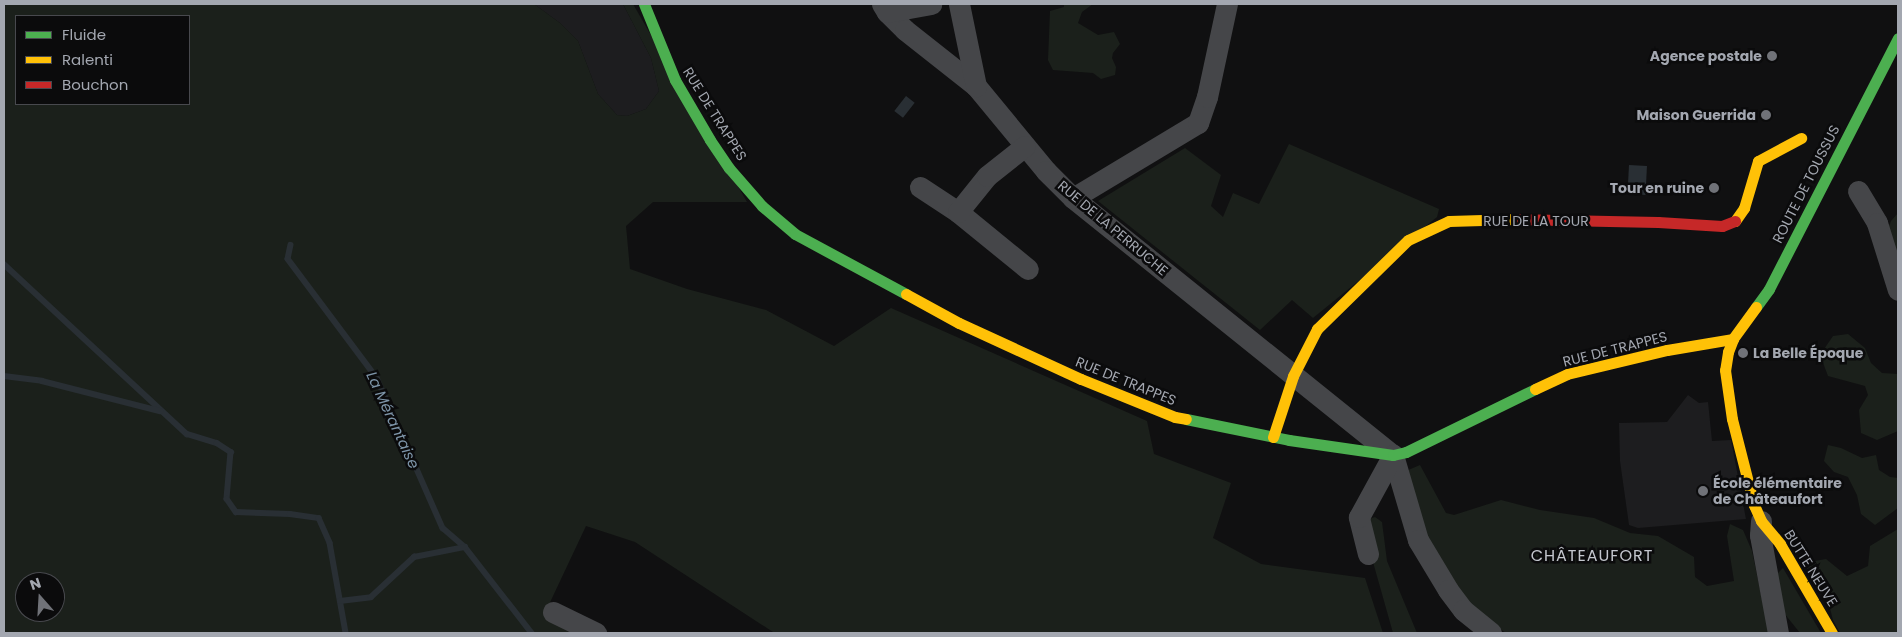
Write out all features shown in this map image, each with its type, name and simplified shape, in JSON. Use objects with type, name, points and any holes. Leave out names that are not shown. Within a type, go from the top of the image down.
[{"type":"street","name":"RUE DE TRAPPES","points":[[644,4],[675,80],[710,140],[729,168],[762,206],[795,234],[959,323],[1080,380],[1175,417],[1273,437],[1393,455],[1406,452],[1567,374],[1666,350],[1733,339]]},
{"type":"street","points":[[884,8],[931,4]]},
{"type":"street","points":[[959,4],[976,86]]},
{"type":"street","points":[[1073,198],[1198,123],[1207,97],[1227,4]]},
{"type":"street","name":"RUE DE LA PERRUCHE","points":[[884,8],[905,30],[976,86],[1025,146],[1073,198],[1293,376]]},
{"type":"street","name":"ROUTE DE TOUSSUS","points":[[1733,339],[1769,289],[1893,61],[1898,38]]},
{"type":"street","name":"RUE DE LA TOUR","points":[[1273,437],[1293,376],[1317,330],[1408,240],[1449,221],[1658,222],[1722,226],[1734,222],[1744,208],[1758,161],[1800,138]]},
{"type":"street","points":[[958,212],[987,176],[1025,146]]},
{"type":"street","points":[[920,187],[958,212],[1028,269]]},
{"type":"street","points":[[1858,191],[1877,223],[1898,290]]},
{"type":"street","name":"BUTTE NEUVE","points":[[1733,339],[1725,370],[1731,413],[1753,500],[1762,521],[1780,544],[1832,633]]},
{"type":"street","points":[[1293,376],[1393,455],[1418,540],[1463,610],[1491,633]]},
{"type":"street","points":[[1368,554],[1359,517],[1393,455]]},
{"type":"street","points":[[1762,521],[1760,535],[1778,633]]},
{"type":"street","points":[[553,612],[596,633]]},
{"type":"shaded area","points":[[4,4],[534,4],[560,23],[578,41],[598,94],[617,115],[627,116],[646,109],[659,91],[651,58],[623,4],[633,4],[747,202],[653,202],[626,226],[630,269],[687,289],[766,310],[834,346],[891,308],[1147,421],[1154,454],[1231,483],[1213,538],[1261,564],[1365,578],[1383,633],[773,632],[635,542],[586,526],[545,613],[584,633],[4,633]]},
{"type":"shaded area","points":[[534,4],[623,4],[651,58],[659,91],[646,109],[627,116],[617,115],[598,94],[578,41],[560,23]]},
{"type":"shaded area","points":[[1064,4],[1093,4],[1082,12],[1078,23],[1098,35],[1114,32],[1120,44],[1113,53],[1112,58],[1116,67],[1115,75],[1101,79],[1093,73],[1053,70],[1048,60],[1050,11],[1064,7]]},
{"type":"shaded area","points":[[906,96],[915,103],[903,118],[894,111]]},
{"type":"shaded area","points":[[1289,144],[1439,209],[1437,217],[1313,318],[1292,300],[1260,330],[1098,201],[1185,148],[1221,175],[1211,206],[1223,217],[1233,193],[1259,204]]},
{"type":"shaded area","points":[[1629,165],[1647,166],[1645,195],[1627,194]]},
{"type":"shaded area","points":[[1898,213],[1898,265],[1887,231],[1891,221]]},
{"type":"shaded area","points":[[1848,334],[1865,348],[1871,363],[1882,373],[1898,374],[1898,431],[1877,440],[1861,433],[1859,410],[1868,395],[1865,386],[1828,376],[1820,355],[1833,336]]},
{"type":"shaded area","points":[[1688,395],[1699,403],[1708,402],[1712,441],[1731,440],[1746,519],[1638,528],[1629,525],[1620,461],[1619,423],[1667,422]]},
{"type":"shaded area","points":[[1828,445],[1841,448],[1862,458],[1876,455],[1879,470],[1890,477],[1898,478],[1898,508],[1875,525],[1861,514],[1857,495],[1848,477],[1834,472],[1824,461]]},
{"type":"shaded area","points":[[1420,465],[1446,513],[1454,515],[1501,500],[1540,510],[1594,518],[1630,533],[1658,536],[1694,557],[1695,577],[1707,586],[1734,581],[1727,536],[1730,524],[1743,530],[1752,551],[1769,633],[1506,633],[1471,609],[1432,552],[1406,471]]},
{"type":"shaded area","points":[[1375,517],[1382,522],[1387,561],[1417,633],[1393,633],[1364,530],[1366,520]]},
{"type":"shaded area","points":[[1898,529],[1898,633],[1840,633],[1833,620],[1827,597],[1803,563],[1826,559],[1847,576],[1868,566],[1870,546]]},
{"type":"shaded area","points":[[1783,568],[1821,633],[1800,633],[1784,613],[1776,575]]},
{"type":"waterway","name":"La Mérantaise","points":[[291,245],[288,259],[377,378],[443,528],[465,547],[532,633]]},
{"type":"waterway","name":"La Mérantaise","points":[[4,264],[187,434],[217,443],[231,452],[227,499],[236,512],[290,514],[319,518],[330,543],[346,633]]},
{"type":"waterway","name":"La Mérantaise","points":[[4,376],[42,381],[160,411]]},
{"type":"waterway","name":"La Mérantaise","points":[[340,601],[371,597],[414,557],[465,547]]},
{"type":"traffic: fast","points":[[644,4],[675,80],[710,140],[729,168],[762,206],[795,234],[906,294]]},
{"type":"traffic: fast","points":[[1756,307],[1769,289],[1898,38]]},
{"type":"traffic: fast","points":[[1186,419],[1289,440],[1393,455],[1406,452],[1535,389]]},
{"type":"traffic: slow","points":[[1735,221],[1744,208],[1758,161],[1801,138]]},
{"type":"traffic: slow","points":[[1273,437],[1293,376],[1317,329],[1408,240],[1449,221],[1516,219]]},
{"type":"traffic: slow","points":[[906,294],[959,323],[1081,379],[1175,417],[1186,419]]},
{"type":"traffic: slow","points":[[1756,307],[1733,339],[1728,352],[1725,370],[1732,419],[1754,505],[1761,521],[1780,544],[1832,633]]},
{"type":"traffic: slow","points":[[1535,389],[1567,374],[1667,350],[1733,339]]},
{"type":"traffic: jam","points":[[1516,219],[1658,222],[1722,226],[1735,221]]},
{"type":"place","name":"Agence postale","points":[[1772,56]]},
{"type":"place","name":"Maison Guerrida","points":[[1766,115]]},
{"type":"place","name":"Tour en ruine","points":[[1714,188]]},
{"type":"place","name":"La Belle Époque","points":[[1743,353]]},
{"type":"place","name":"École élémentaire de Châteaufort","points":[[1703,491]]},
{"type":"district","name":"CHÂTEAUFORT","points":[[1592,556]]}]
